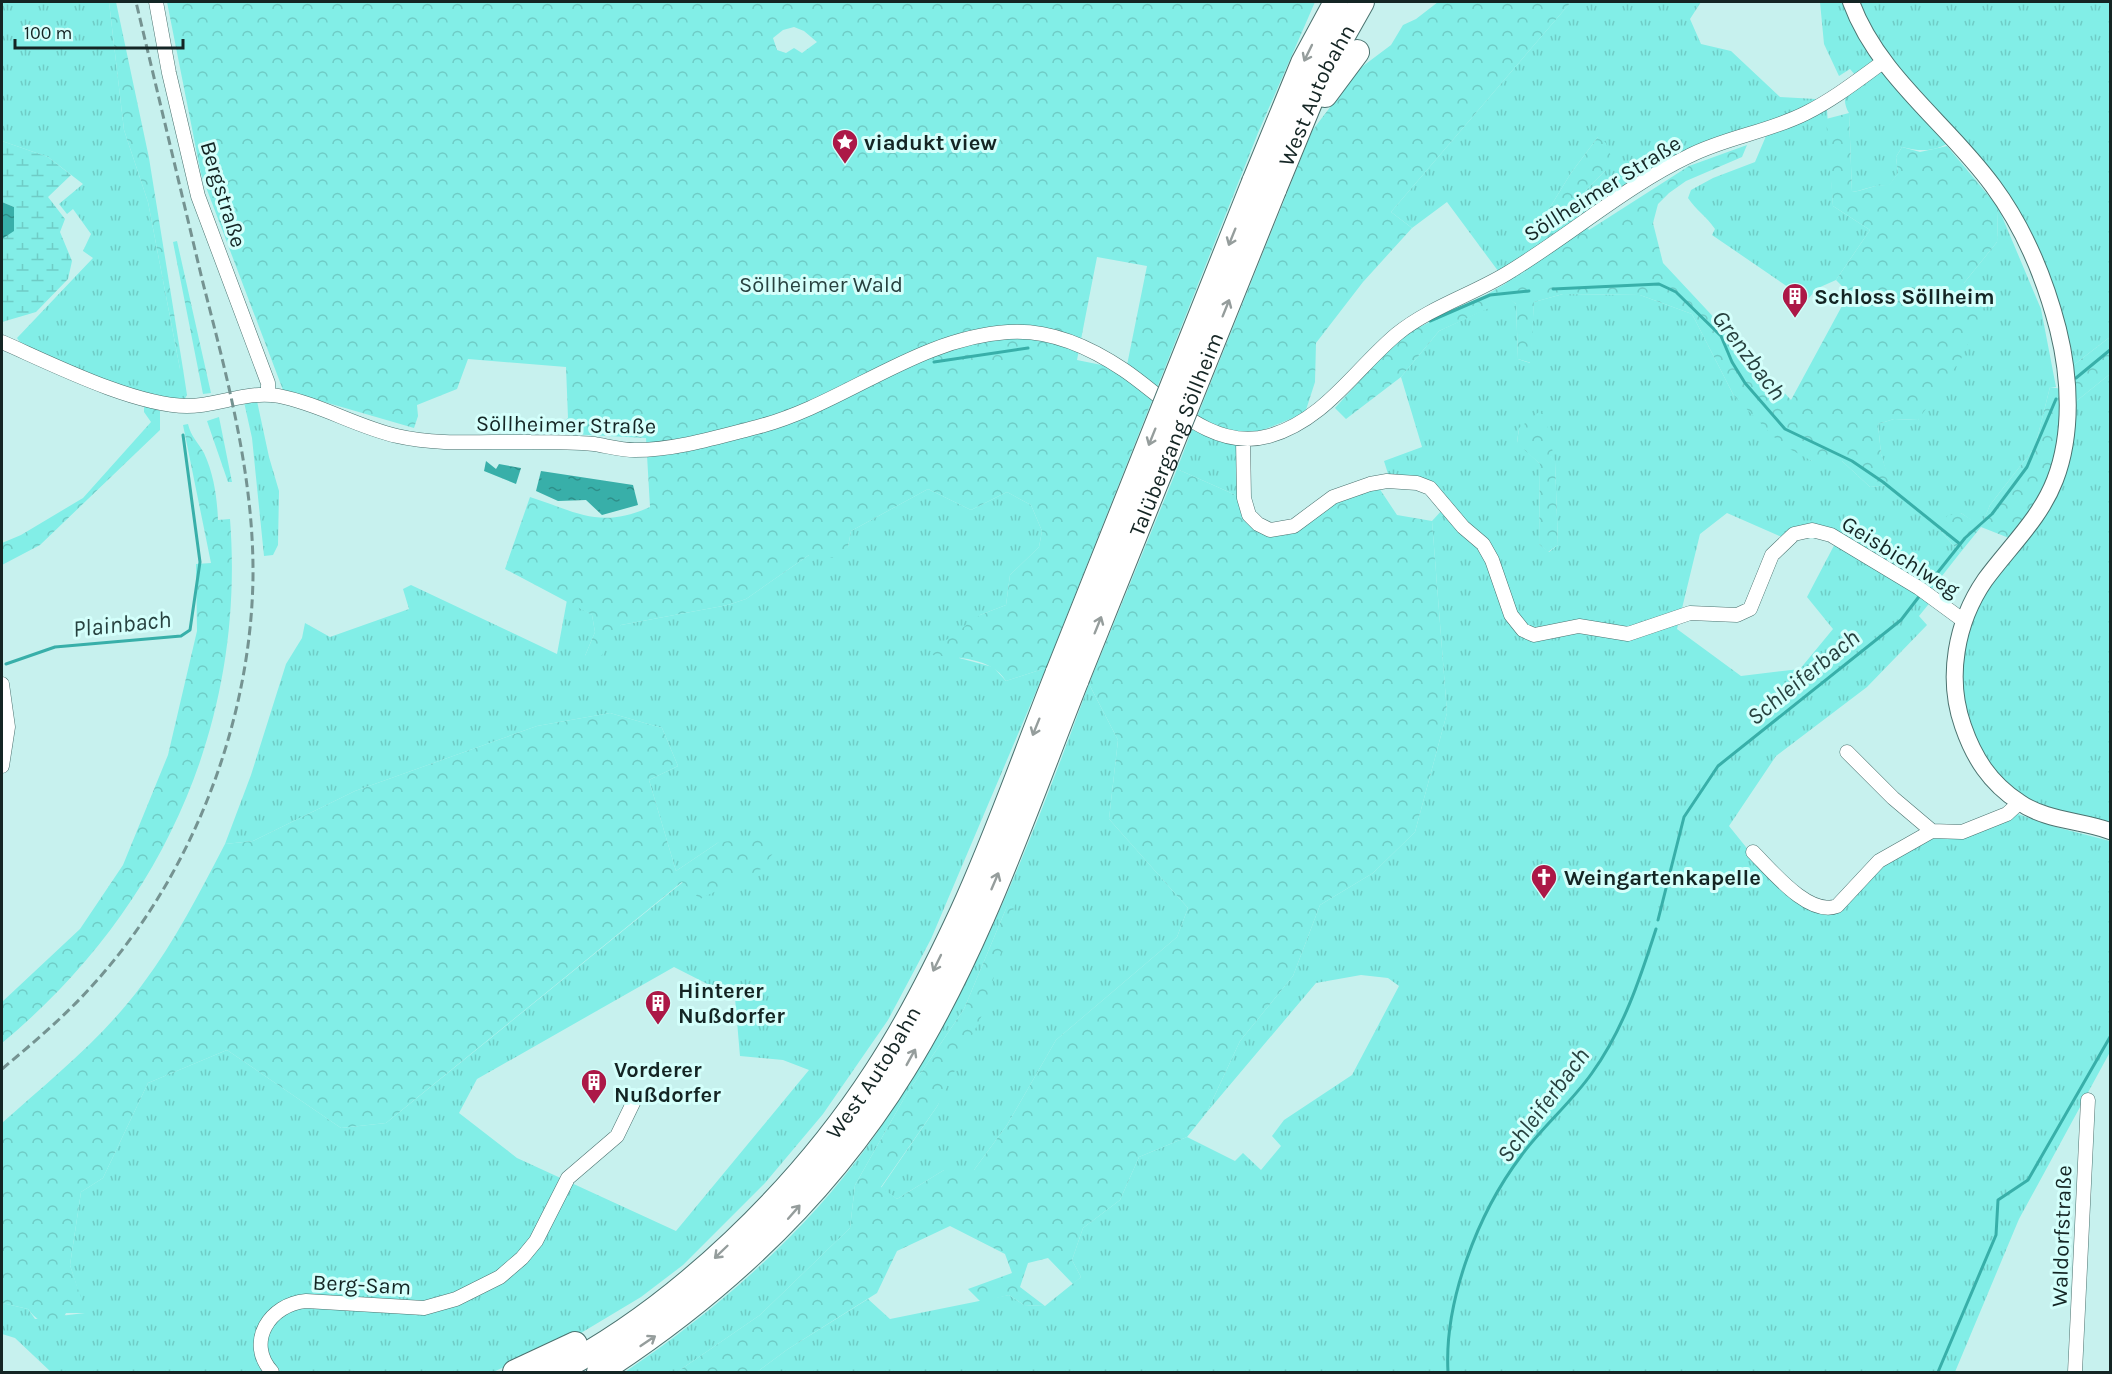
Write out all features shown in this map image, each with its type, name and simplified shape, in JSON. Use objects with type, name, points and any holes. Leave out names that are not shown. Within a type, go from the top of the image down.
[{"type":"highway","name":"West Autobahn","points":[[1264,186],[1294,84],[1336,2]]},
{"type":"highway","name":"West Autobahn","points":[[1264,186],[1294,141],[1323,71],[1362,2]]},
{"type":"highway","points":[[1294,141],[1310,124],[1331,85],[1357,52]]},
{"type":"highway","name":"Talübergang Söllheim","points":[[1067,676],[1264,186]]},
{"type":"highway","name":"West Autobahn","points":[[555,1372],[646,1314],[706,1266],[780,1196],[830,1135],[877,1071],[934,970],[1067,676]]},
{"type":"highway","name":"West Autobahn","points":[[598,1372],[654,1336],[723,1282],[788,1219],[852,1145],[904,1068],[956,975],[1067,676]]},
{"type":"highway","points":[[515,1372],[564,1350],[607,1326],[646,1314]]},
{"type":"street","name":"Bergstraße","points":[[156,2],[169,73],[198,196],[268,383],[268,395]]},
{"type":"street","points":[[1851,2],[1883,62],[1994,186],[2016,224],[2049,296],[2066,370],[2067,426],[2055,479],[2035,515],[1985,581],[1964,621],[1956,654],[1957,710],[1971,749],[1990,778],[2019,803],[2042,814],[2110,831]]},
{"type":"street","name":"Söllheimer Straße","points":[[2,342],[115,389],[166,403],[192,406],[255,394],[280,396],[398,437],[467,442],[584,444],[632,450],[667,447],[762,426],[810,407],[912,358],[972,337],[1009,332],[1035,332],[1081,346],[1107,360],[1204,428],[1243,440],[1266,437],[1292,428],[1339,393],[1399,333],[1506,275],[1641,184],[1688,156],[1803,115],[1843,92],[1883,62]]},
{"type":"street","name":"Geisbichlweg","points":[[1243,440],[1244,498],[1250,515],[1258,524],[1270,530],[1294,526],[1333,497],[1370,484],[1416,483],[1430,488],[1463,527],[1483,544],[1492,560],[1511,615],[1522,630],[1534,635],[1579,626],[1628,634],[1690,613],[1737,615],[1750,609],[1772,555],[1794,534],[1812,530],[1831,535],[1919,588],[1964,621]]},
{"type":"street","points":[[2,684],[8,727],[2,766]]},
{"type":"street","points":[[1847,752],[1932,831]]},
{"type":"street","points":[[1753,852],[1793,891],[1817,908],[1829,909],[1838,906],[1879,861],[1932,831],[1962,832],[2007,814],[2019,803]]},
{"type":"street","name":"Waldorfstraße","points":[[2075,1372],[2088,1100]]},
{"type":"street","name":"Berg-Sam","points":[[272,1372],[266,1365],[261,1347],[263,1329],[270,1317],[287,1305],[306,1301],[399,1309],[424,1308],[456,1299],[506,1272],[536,1241],[568,1178],[617,1136],[634,1101]]},
{"type":"green space","points":[[2,2],[109,2],[124,130],[148,202],[180,369],[183,369],[187,395],[184,400],[122,386],[22,345],[17,338],[93,258],[83,251],[91,234],[73,209],[67,214],[59,204],[83,184],[48,157],[2,141]]},
{"type":"green space","points":[[109,2],[116,2],[149,158],[183,369],[180,369],[148,202],[124,130]]},
{"type":"green space","name":"Söllheimer Wald","points":[[167,2],[1315,2],[1258,133],[1046,668],[1006,681],[1000,673],[983,663],[963,658],[932,655],[930,652],[980,615],[1006,605],[1010,575],[1039,547],[1042,531],[1031,505],[1007,492],[971,510],[928,489],[851,531],[848,547],[832,558],[809,555],[746,599],[728,605],[621,625],[598,661],[585,656],[595,632],[592,615],[505,569],[530,497],[576,513],[603,518],[632,514],[650,507],[646,438],[550,433],[568,418],[566,367],[468,359],[457,389],[417,405],[418,416],[414,428],[283,390],[201,174]],"holes":[[[794,27],[804,31],[817,42],[802,53],[794,48],[786,53],[777,50],[773,38],[783,30]],[[1097,257],[1147,266],[1126,370],[1077,360]]]},
{"type":"green space","points":[[1438,2],[1571,2],[1391,212],[1412,228],[1363,282],[1316,343],[1315,382],[1305,413],[1253,434],[1193,427],[1312,131],[1359,69],[1391,45],[1403,25],[1416,19]]},
{"type":"green space","points":[[1571,2],[1701,2],[1690,19],[1701,44],[1731,51],[1780,97],[1816,99],[1827,110],[1833,206],[1870,230],[1836,280],[1818,288],[1807,300],[1712,235],[1715,229],[1688,198],[1691,190],[1713,178],[1755,162],[1766,136],[1716,151],[1673,170],[1645,187],[1580,234],[1586,190],[1605,171],[1598,137],[1571,173],[1549,209],[1527,271],[1507,283],[1447,202],[1412,228],[1391,212]]},
{"type":"green space","points":[[1820,2],[2110,2],[2110,337],[2071,367],[2057,303],[1959,135],[1946,144],[1932,149],[1918,150],[1902,147],[1896,157],[1898,173],[1889,186],[1875,186],[1852,192],[1849,113],[1845,98],[1855,75],[1850,69],[1839,76],[1824,44]]},
{"type":"green space","points":[[1849,113],[1852,192],[1879,185],[1889,185],[1898,173],[1896,157],[1902,147],[1920,152],[1947,146],[1998,207],[1997,242],[1964,283],[1984,307],[1961,359],[1918,420],[1894,419],[1878,424],[1881,454],[1891,485],[1870,487],[1842,461],[1812,461],[1782,445],[1734,396],[1692,314],[1640,295],[1563,294],[1534,302],[1531,363],[1518,359],[1516,304],[1509,299],[1439,331],[1401,377],[1346,419],[1335,408],[1393,344],[1411,331],[1486,295],[1527,271],[1549,209],[1571,173],[1598,137],[1606,143],[1612,159],[1605,171],[1586,190],[1578,212],[1589,230],[1689,166],[1747,145],[1742,157],[1686,181],[1669,193],[1658,204],[1653,223],[1663,263],[1791,400],[1849,293],[1836,280],[1870,230],[1833,206],[1826,119]]},
{"type":"green space","points":[[2,141],[48,157],[71,175],[48,197],[65,219],[60,232],[72,261],[68,279],[36,312],[2,322],[2,239],[6,235],[14,207],[2,202]]},
{"type":"green space","points":[[1998,207],[2041,309],[2056,387],[2050,387],[2035,447],[1990,505],[1981,527],[1961,513],[1939,529],[1960,553],[1927,595],[1932,600],[1919,616],[1927,625],[1867,687],[1776,756],[1729,826],[1754,857],[1829,912],[1871,872],[1933,833],[1962,834],[2018,814],[2052,826],[2110,841],[2110,1052],[2019,1219],[1955,1372],[757,1372],[788,1349],[868,1299],[890,1319],[1009,1295],[1024,1305],[1045,1306],[1081,1277],[1072,1260],[1083,1228],[1120,1200],[1139,1157],[1187,1137],[1235,1161],[1243,1153],[1261,1170],[1281,1146],[1272,1136],[1284,1120],[1352,1075],[1399,986],[1388,978],[1361,975],[1316,983],[1207,1112],[1240,1041],[1293,976],[1320,905],[1373,873],[1415,832],[1447,713],[1432,521],[1443,509],[1441,494],[1389,477],[1384,461],[1422,447],[1401,377],[1439,331],[1509,298],[1516,304],[1518,359],[1530,363],[1534,302],[1563,294],[1640,295],[1692,314],[1734,396],[1812,461],[1842,461],[1870,487],[1890,485],[1881,454],[1878,424],[1894,419],[1918,420],[1964,283],[1997,242]],"holes":[[[1519,428],[1555,462],[1558,545],[1549,552],[1539,544],[1540,464],[1517,442]],[[1727,513],[1782,537],[1790,531],[1810,525],[1839,536],[1807,597],[1833,629],[1800,669],[1741,676],[1677,629],[1700,534]]]},
{"type":"green space","points":[[177,241],[211,393],[203,394],[173,242]]},
{"type":"green space","points":[[2110,337],[2110,374],[2074,403],[2071,367]]},
{"type":"green space","points":[[2110,374],[2110,824],[2065,814],[2039,805],[2016,791],[1997,774],[1983,755],[1972,734],[1966,711],[1963,660],[1966,634],[2074,403]]},
{"type":"green space","points":[[2050,387],[2062,389],[2060,432],[2051,469],[2035,504],[2009,538],[1981,527],[1960,553],[1939,529],[1947,516],[1961,513],[1981,526],[1990,505],[2035,447]]},
{"type":"green space","points":[[257,401],[279,491],[278,545],[273,555],[264,556],[252,438],[244,402]]},
{"type":"green space","points":[[144,404],[160,411],[160,430],[40,545],[2,565],[2,543],[21,535],[83,498],[151,422],[144,412]]},
{"type":"green space","points":[[1539,412],[1544,412],[1555,462],[1558,545],[1548,552],[1539,544],[1540,464],[1517,443],[1519,428]]},
{"type":"green space","points":[[219,417],[232,482],[228,482],[207,421]]},
{"type":"green space","points":[[188,424],[204,453],[213,478],[218,520],[230,519],[231,596],[223,670],[207,741],[181,810],[148,874],[107,935],[58,991],[2,1043],[2,1002],[80,929],[123,865],[168,755],[197,631],[196,564],[211,563],[183,425]]},
{"type":"green space","points":[[1193,427],[1240,445],[1240,497],[1177,469]]},
{"type":"green space","points":[[1177,469],[1240,497],[1270,534],[1333,501],[1379,488],[1397,515],[1432,521],[1447,713],[1415,832],[1373,873],[1320,905],[1293,976],[1240,1041],[1207,1112],[1187,1137],[1139,1157],[1120,1200],[1083,1228],[1072,1260],[1081,1277],[1073,1284],[1048,1258],[1028,1263],[1020,1287],[1045,1306],[1024,1305],[1009,1295],[981,1302],[968,1289],[1012,1273],[1005,1254],[950,1226],[897,1251],[877,1293],[788,1349],[757,1372],[677,1372],[760,1315],[850,1228],[855,1185],[906,1095],[964,1009],[1008,904],[1015,904],[984,1011],[938,1105],[881,1187],[897,1199],[944,1170],[974,1170],[1007,1125],[1056,1040],[1177,937],[1188,908],[1109,819],[1118,740],[1089,684]]},
{"type":"green space","points":[[928,489],[971,510],[1007,492],[1031,505],[1042,531],[1039,547],[1010,575],[1006,605],[980,615],[959,658],[993,667],[1006,681],[1046,668],[931,939],[888,1020],[823,1114],[765,1183],[683,1265],[641,1297],[581,1333],[493,1372],[51,1372],[15,1338],[2,1334],[2,1303],[28,1309],[35,1319],[85,1313],[70,1265],[81,1192],[103,1178],[148,1083],[227,1050],[341,1128],[386,1123],[683,882],[719,842],[676,871],[649,780],[678,766],[662,728],[610,713],[537,726],[355,791],[253,841],[225,844],[251,775],[286,664],[302,638],[305,623],[330,637],[409,609],[403,589],[411,585],[557,654],[567,600],[592,615],[595,632],[585,656],[621,625],[728,605],[746,599],[809,555],[848,547],[851,531]],"holes":[[[674,967],[735,998],[740,1056],[783,1060],[809,1070],[676,1231],[517,1158],[459,1113],[477,1079]]]},
{"type":"green space","points":[[1089,684],[1118,740],[1109,819],[1188,908],[1177,937],[1056,1040],[1007,1125],[974,1170],[944,1170],[897,1199],[881,1188],[938,1105],[1008,904],[964,1009],[906,1095],[855,1185],[850,1228],[760,1315],[677,1372],[625,1372],[659,1349],[724,1298],[785,1242],[841,1181],[902,1095],[935,1040],[993,924],[1043,805]]},
{"type":"green space","points":[[610,713],[662,728],[678,766],[649,780],[676,871],[719,842],[771,838],[777,848],[761,869],[700,899],[682,882],[386,1123],[341,1128],[227,1050],[148,1083],[103,1178],[81,1192],[70,1265],[86,1313],[66,1313],[61,1322],[46,1323],[35,1317],[28,1309],[2,1303],[2,1123],[75,1058],[127,1004],[176,934],[225,844],[253,841],[355,791],[537,726]]},
{"type":"water","points":[[2,202],[14,207],[14,231],[2,239]]},
{"type":"water","points":[[486,461],[496,469],[499,464],[521,468],[516,484],[484,471]]},
{"type":"water","points":[[541,471],[633,485],[638,505],[602,515],[586,500],[558,501],[536,491]]},
{"type":"waterway","name":"Grenzbach","points":[[1553,289],[1659,284],[1676,292],[1721,336],[1732,362],[1745,383],[1785,429],[1852,461],[1883,482],[1960,544]]},
{"type":"waterway","name":"Grenzbach","points":[[1430,321],[1490,295],[1529,291]]},
{"type":"waterway","name":"Grenzbach","points":[[934,362],[1028,348]]},
{"type":"waterway","name":"Schleiferbach","points":[[2076,378],[2110,350]]},
{"type":"waterway","name":"Schleiferbach","points":[[1927,586],[1965,538],[1992,514],[2027,467],[2056,399]]},
{"type":"waterway","name":"Plainbach","points":[[6,664],[55,647],[181,636],[190,630],[200,562],[183,435]]},
{"type":"waterway","name":"Schleiferbach","points":[[1658,920],[1684,817],[1718,766],[1901,620],[1921,594]]},
{"type":"waterway","name":"Schleiferbach","points":[[1448,1372],[1448,1345],[1458,1287],[1478,1231],[1505,1179],[1521,1156],[1584,1084],[1603,1057],[1630,1004],[1656,929]]},
{"type":"waterway","points":[[1938,1372],[1996,1235],[1998,1200],[2028,1180],[2110,1037]]},
{"type":"railway","points":[[2,1069],[37,1040],[91,987],[127,944],[158,898],[186,848],[209,796],[227,743],[241,688],[250,632],[253,577],[252,539],[244,464],[221,353],[136,2]]},
{"type":"place","name":"viadukt view","points":[[845,165]]},
{"type":"place","name":"Schloss Söllheim","points":[[1795,319]]},
{"type":"place","name":"Weingartenkapelle","points":[[1544,900]]},
{"type":"place","name":"Hinterer Nußdorfer","points":[[658,1026]]},
{"type":"place","name":"Vorderer Nußdorfer","points":[[594,1105]]}]
